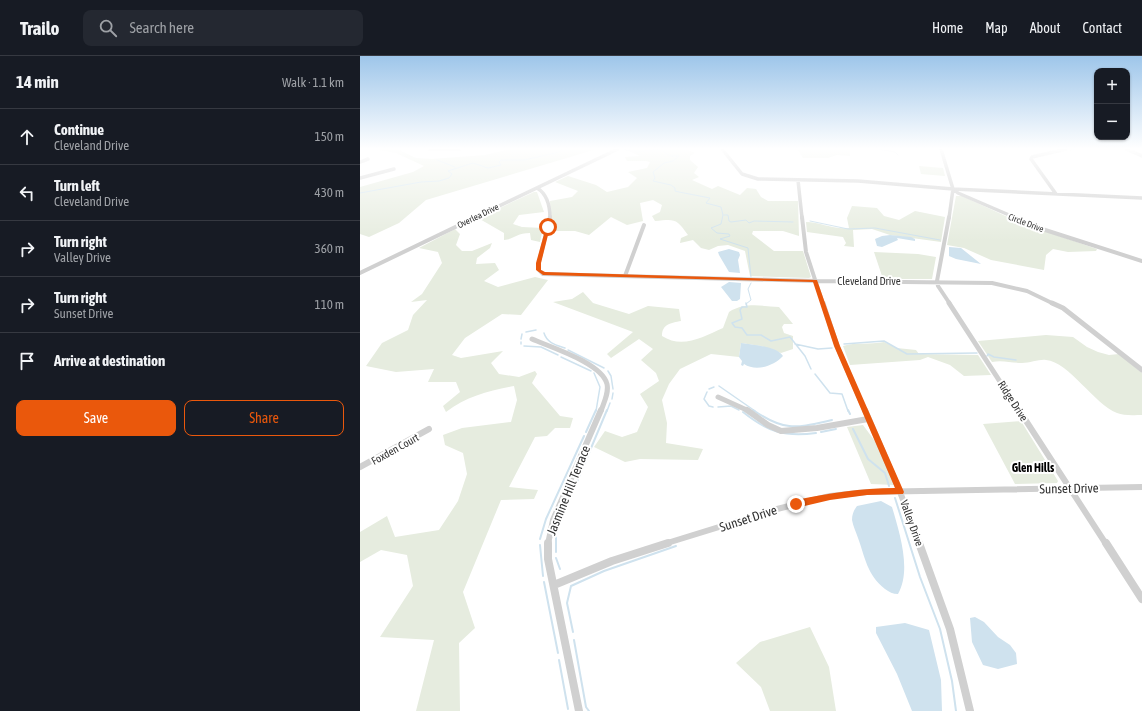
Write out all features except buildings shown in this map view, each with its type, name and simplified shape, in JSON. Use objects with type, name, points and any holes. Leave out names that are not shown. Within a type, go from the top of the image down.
[{"type":"street","name":"Overlea Drive","points":[[360,273],[555,180]]},
{"type":"street","points":[[782,180],[858,181],[953,189],[1142,198]]},
{"type":"street","name":"Valley Drive","points":[[798,180],[805,249],[837,346],[900,492],[950,629],[970,711]]},
{"type":"street","points":[[937,281],[954,192],[950,180]]},
{"type":"street","points":[[1046,180],[1056,194]]},
{"type":"street","name":"Cleveland Drive","points":[[537,188],[542,191],[549,209],[548,227],[539,263],[539,270],[543,274],[816,281],[937,281],[992,283],[1012,287],[1040,296],[1070,312],[1142,370]]},
{"type":"street","name":"Circle Drive","points":[[953,189],[958,193],[1033,226],[1142,261]]},
{"type":"street","points":[[625,276],[644,225]]},
{"type":"street","name":"Ridge Drive","points":[[937,281],[938,286],[1142,600]]},
{"type":"street","name":"Jasmine Hill Terrace","points":[[532,339],[597,369],[605,378],[607,387],[605,401],[550,532],[548,541],[548,559],[578,711]]},
{"type":"street","points":[[718,397],[745,408],[768,425],[781,430],[817,428],[868,419]]},
{"type":"street","name":"Foxden Court","points":[[360,468],[429,429]]},
{"type":"street","name":"Sunset Drive","points":[[554,585],[612,561],[777,509],[830,496],[867,492],[1142,487]]},
{"type":"shaded area","points":[[386,180],[495,180],[426,200],[399,223],[369,237],[360,234],[360,187]]},
{"type":"shaded area","points":[[560,180],[579,180],[596,185],[607,192],[628,187],[635,180],[693,180],[712,189],[718,186],[740,195],[747,188],[756,189],[761,197],[768,201],[798,201],[799,236],[783,231],[753,231],[752,234],[774,251],[803,251],[811,277],[750,276],[745,251],[728,245],[718,246],[709,250],[701,248],[693,240],[680,243],[681,238],[688,235],[681,225],[674,221],[655,221],[652,216],[660,212],[662,205],[653,200],[640,203],[643,221],[627,225],[611,217],[589,235],[575,231],[555,231],[551,226],[550,201],[572,197],[578,191],[555,182]]},
{"type":"shaded area","points":[[534,192],[537,192],[544,212],[519,215],[513,224],[522,227],[543,228],[540,242],[531,240],[530,233],[504,240],[504,233],[478,218]]},
{"type":"shaded area","points":[[956,196],[962,196],[1021,223],[1097,249],[1096,251],[1068,252],[1053,249],[1046,255],[1044,270],[991,260],[964,248],[947,245]]},
{"type":"shaded area","points":[[852,206],[877,208],[884,216],[899,220],[915,211],[945,217],[941,242],[890,235],[872,229],[853,230],[854,247],[844,246],[846,243],[843,237],[807,232],[806,222],[838,228],[849,228],[847,218]]},
{"type":"shaded area","points":[[455,229],[460,234],[456,245],[462,251],[472,251],[492,243],[490,248],[477,258],[476,264],[495,263],[499,270],[484,281],[498,287],[535,277],[548,280],[521,315],[502,314],[465,338],[452,355],[461,358],[503,351],[491,363],[499,374],[519,377],[535,371],[537,374],[532,383],[560,416],[573,418],[570,428],[555,428],[547,436],[535,437],[509,487],[538,490],[534,499],[501,500],[463,592],[475,628],[459,643],[460,711],[416,711],[434,640],[380,637],[413,586],[407,555],[381,550],[360,562],[360,532],[387,516],[395,537],[439,530],[458,501],[467,474],[463,453],[445,445],[443,435],[462,428],[511,422],[517,400],[514,386],[487,392],[470,398],[446,412],[443,406],[460,392],[456,382],[428,382],[434,369],[396,372],[366,366],[382,343],[408,330],[413,315],[427,300],[411,302],[422,294],[442,263],[438,252],[419,248]]},
{"type":"shaded area","points":[[874,252],[918,254],[936,257],[932,279],[883,279]]},
{"type":"shaded area","points":[[583,292],[593,303],[629,314],[648,306],[679,309],[681,321],[671,323],[665,327],[662,332],[662,336],[677,342],[685,342],[700,338],[723,328],[729,312],[735,309],[753,305],[779,307],[793,324],[784,324],[782,327],[784,333],[793,336],[793,349],[781,353],[761,346],[741,343],[739,357],[711,354],[680,369],[669,384],[662,400],[667,423],[666,443],[703,449],[698,460],[640,459],[625,462],[594,447],[605,431],[622,437],[637,432],[648,407],[640,394],[659,381],[656,373],[641,360],[653,349],[639,339],[611,358],[607,354],[633,332],[553,302],[572,299]]},
{"type":"shaded area","points":[[1046,335],[1073,337],[1087,347],[1098,352],[1109,355],[1119,354],[1142,373],[1142,415],[1123,415],[1108,408],[1073,375],[1055,362],[1044,360],[1022,363],[1000,361],[992,362],[978,341]]},
{"type":"shaded area","points":[[884,342],[897,348],[916,350],[919,354],[978,355],[991,375],[964,376],[950,365],[928,357],[920,360],[850,365],[843,346]]},
{"type":"shaded area","points":[[1021,421],[1058,481],[1057,483],[1015,484],[983,424]]},
{"type":"shaded area","points":[[863,425],[877,444],[894,485],[871,484],[847,427]]},
{"type":"shaded area","points":[[810,627],[829,667],[836,711],[770,711],[761,687],[736,663],[760,642]]},
{"type":"water","points":[[890,235],[911,237],[915,239],[915,241],[897,238],[898,240],[882,247],[877,246],[875,239]]},
{"type":"water","points":[[949,247],[961,248],[981,264],[956,259],[949,256]]},
{"type":"water","points":[[729,249],[739,252],[740,255],[738,260],[740,273],[729,272],[719,255],[718,252]]},
{"type":"water","points":[[729,282],[741,283],[740,299],[737,301],[732,301],[721,287]]},
{"type":"water","points":[[741,343],[770,348],[783,356],[775,363],[765,367],[754,368],[744,364],[743,366],[741,365],[742,361],[739,357]]},
{"type":"water","points":[[881,501],[892,507],[901,539],[904,574],[898,594],[891,593],[885,589],[870,572],[852,520],[853,512],[857,506]]},
{"type":"water","points":[[975,617],[984,622],[998,637],[1010,645],[1016,653],[1017,664],[998,669],[983,665],[972,642],[970,618]]},
{"type":"water","points":[[905,623],[929,630],[941,680],[942,711],[912,711],[897,674],[876,633],[876,627]]},
{"type":"waterway","points":[[360,193],[421,182],[444,180]]},
{"type":"waterway","points":[[654,180],[653,181],[671,185],[675,188],[675,191],[710,198],[706,203],[721,207],[723,215],[721,224],[711,228],[717,233],[729,234],[730,236],[720,239],[748,248],[751,277]]},
{"type":"waterway","points":[[724,215],[728,215],[729,221],[731,222],[746,220],[749,223],[754,221],[793,222]]},
{"type":"waterway","points":[[810,221],[848,229],[875,228],[940,240]]},
{"type":"waterway","points":[[746,304],[751,300],[748,289],[751,283]]},
{"type":"waterway","points":[[746,304],[747,307],[742,307],[740,310],[742,319],[732,323],[735,327],[742,328],[747,335],[761,335],[771,341],[790,337],[796,344]]},
{"type":"waterway","points":[[526,332],[536,330]]},
{"type":"waterway","points":[[544,333],[547,339],[555,345],[565,348]]},
{"type":"waterway","points":[[521,339],[522,334]]},
{"type":"waterway","points":[[844,344],[884,341],[907,354],[977,353]]},
{"type":"waterway","points":[[796,344],[818,349],[832,348]]},
{"type":"waterway","points":[[796,344],[805,356],[811,369]]},
{"type":"waterway","points":[[524,346],[541,347],[558,355]]},
{"type":"waterway","points":[[568,350],[604,368]]},
{"type":"waterway","points":[[987,356],[988,354],[994,357],[1016,360]]},
{"type":"waterway","points":[[561,357],[591,371]]},
{"type":"waterway","points":[[608,371],[611,376],[613,389]]},
{"type":"waterway","points":[[594,373],[600,387],[596,411]]},
{"type":"waterway","points":[[815,374],[830,393],[842,394],[848,411]]},
{"type":"waterway","points":[[719,386],[755,411]]},
{"type":"waterway","points":[[709,389],[714,387]]},
{"type":"waterway","points":[[707,392],[704,399],[709,406],[713,407]]},
{"type":"waterway","points":[[612,399],[613,393]]},
{"type":"waterway","points":[[607,411],[610,403]]},
{"type":"waterway","points":[[718,407],[731,406],[739,410]]},
{"type":"waterway","points":[[586,432],[596,410]]},
{"type":"waterway","points":[[573,491],[607,410]]},
{"type":"waterway","points":[[753,410],[764,417],[783,425],[800,426],[832,420]]},
{"type":"waterway","points":[[848,410],[850,414]]},
{"type":"waterway","points":[[743,412],[760,424],[777,432],[795,434],[816,433]]},
{"type":"waterway","points":[[821,432],[836,429]]},
{"type":"waterway","points":[[853,429],[868,459],[885,473],[889,486]]},
{"type":"waterway","points":[[540,539],[546,519],[584,436]]},
{"type":"waterway","points":[[556,552],[556,533],[570,496]]},
{"type":"waterway","points":[[895,498],[920,577],[940,629],[952,681],[956,711]]},
{"type":"waterway","points":[[540,545],[543,576]]},
{"type":"waterway","points":[[573,632],[567,603],[571,586],[604,571],[676,546]]},
{"type":"waterway","points":[[556,558],[560,569]]},
{"type":"waterway","points":[[544,582],[558,653]]},
{"type":"waterway","points":[[574,640],[586,707],[589,711]]},
{"type":"waterway","points":[[559,660],[568,709]]},
{"type":"district","name":"Glen Hills","points":[[1033,468]]},
{"type":"route","points":[[548,227],[539,263],[539,270],[543,274],[816,281],[837,346],[900,492],[867,492],[830,496],[796,504]]}]
